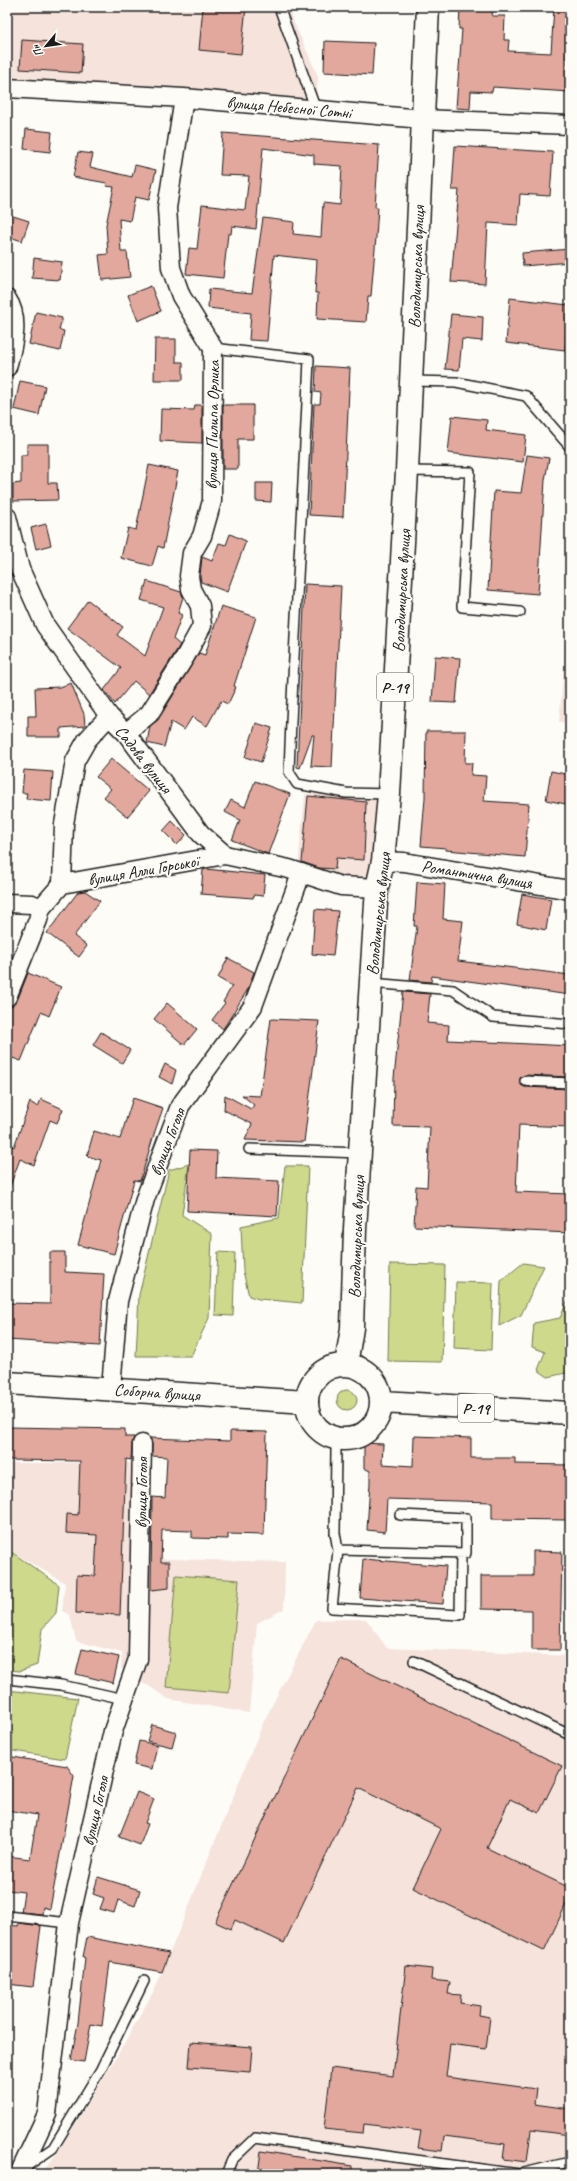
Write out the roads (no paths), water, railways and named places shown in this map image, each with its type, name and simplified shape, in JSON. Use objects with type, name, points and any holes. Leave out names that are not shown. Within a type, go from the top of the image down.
[{"type":"main road","name":"Володимирська вулиця","points":[[346,1365],[352,1328],[360,1153],[377,888],[383,861],[389,794],[407,471],[428,7]]},
{"type":"main road","points":[[346,1365],[363,1370],[373,1378],[379,1389],[382,1402],[380,1414],[369,1430],[352,1439],[339,1440],[327,1436],[318,1429],[311,1420],[307,1402],[310,1385],[318,1375],[327,1369],[346,1365]]},
{"type":"main road","name":"Соборна вулиця","points":[[7,1383],[111,1388],[307,1402]]},
{"type":"main road","name":"Р-19","points":[[382,1402],[570,1413]]},
{"type":"street","name":"вулиця Небесної Сотні","points":[[7,88],[184,98],[316,110],[389,114],[422,119],[570,125]]},
{"type":"street","name":"вулиця Пилипа Орлика","points":[[126,733],[149,714],[202,626],[200,606],[191,589],[189,576],[192,553],[202,536],[212,500],[213,348],[181,296],[171,268],[167,208],[184,98]]},
{"type":"street","points":[[7,299],[11,304],[14,326],[7,367]]},
{"type":"street","name":"Садова вулиця","points":[[7,517],[20,569],[45,625],[109,716],[126,733],[201,834],[225,855],[289,869],[341,886],[377,888]]},
{"type":"street","points":[[7,997],[38,920],[41,908],[62,884],[64,824],[75,761],[87,740],[109,716]]},
{"type":"street","name":"вулиця Алли Горської","points":[[62,884],[225,855]]},
{"type":"street","name":"Романтична вулиця","points":[[383,861],[404,862],[570,890]]},
{"type":"street","name":"вулиця Гоголя","points":[[111,1388],[118,1301],[145,1199],[158,1163],[180,1106],[253,1006],[301,874]]},
{"type":"street","points":[[7,903],[32,904],[41,908]]},
{"type":"street","name":"вулиця Гоголя","points":[[19,2173],[47,2114],[69,1923],[113,1731],[138,1659],[142,1444]]},
{"type":"lane","points":[[279,7],[316,110]]},
{"type":"lane","points":[[213,348],[309,359],[302,522],[297,576],[289,772],[297,784],[346,793],[389,794]]},
{"type":"lane","points":[[411,381],[456,382],[526,396],[570,447]]},
{"type":"lane","points":[[407,471],[470,472],[462,607],[520,612]]},
{"type":"lane","points":[[371,983],[453,990],[493,1017],[570,1024]]},
{"type":"lane","points":[[526,1081],[570,1083]]},
{"type":"lane","points":[[249,1149],[360,1153]]},
{"type":"lane","points":[[339,1440],[336,1449],[335,1533],[338,1550],[332,1608],[460,1615],[461,1553]]},
{"type":"lane","points":[[338,1550],[466,1553],[466,1518],[400,1515]]},
{"type":"lane","points":[[414,1662],[570,1735]]},
{"type":"lane","points":[[7,1679],[61,1685],[124,1699]]},
{"type":"lane","points":[[7,1916],[69,1923]]},
{"type":"lane","points":[[19,2173],[53,2148],[101,2069],[144,1981]]},
{"type":"lane","points":[[226,2174],[232,2160],[255,2138],[520,2174],[570,2162]]}]
